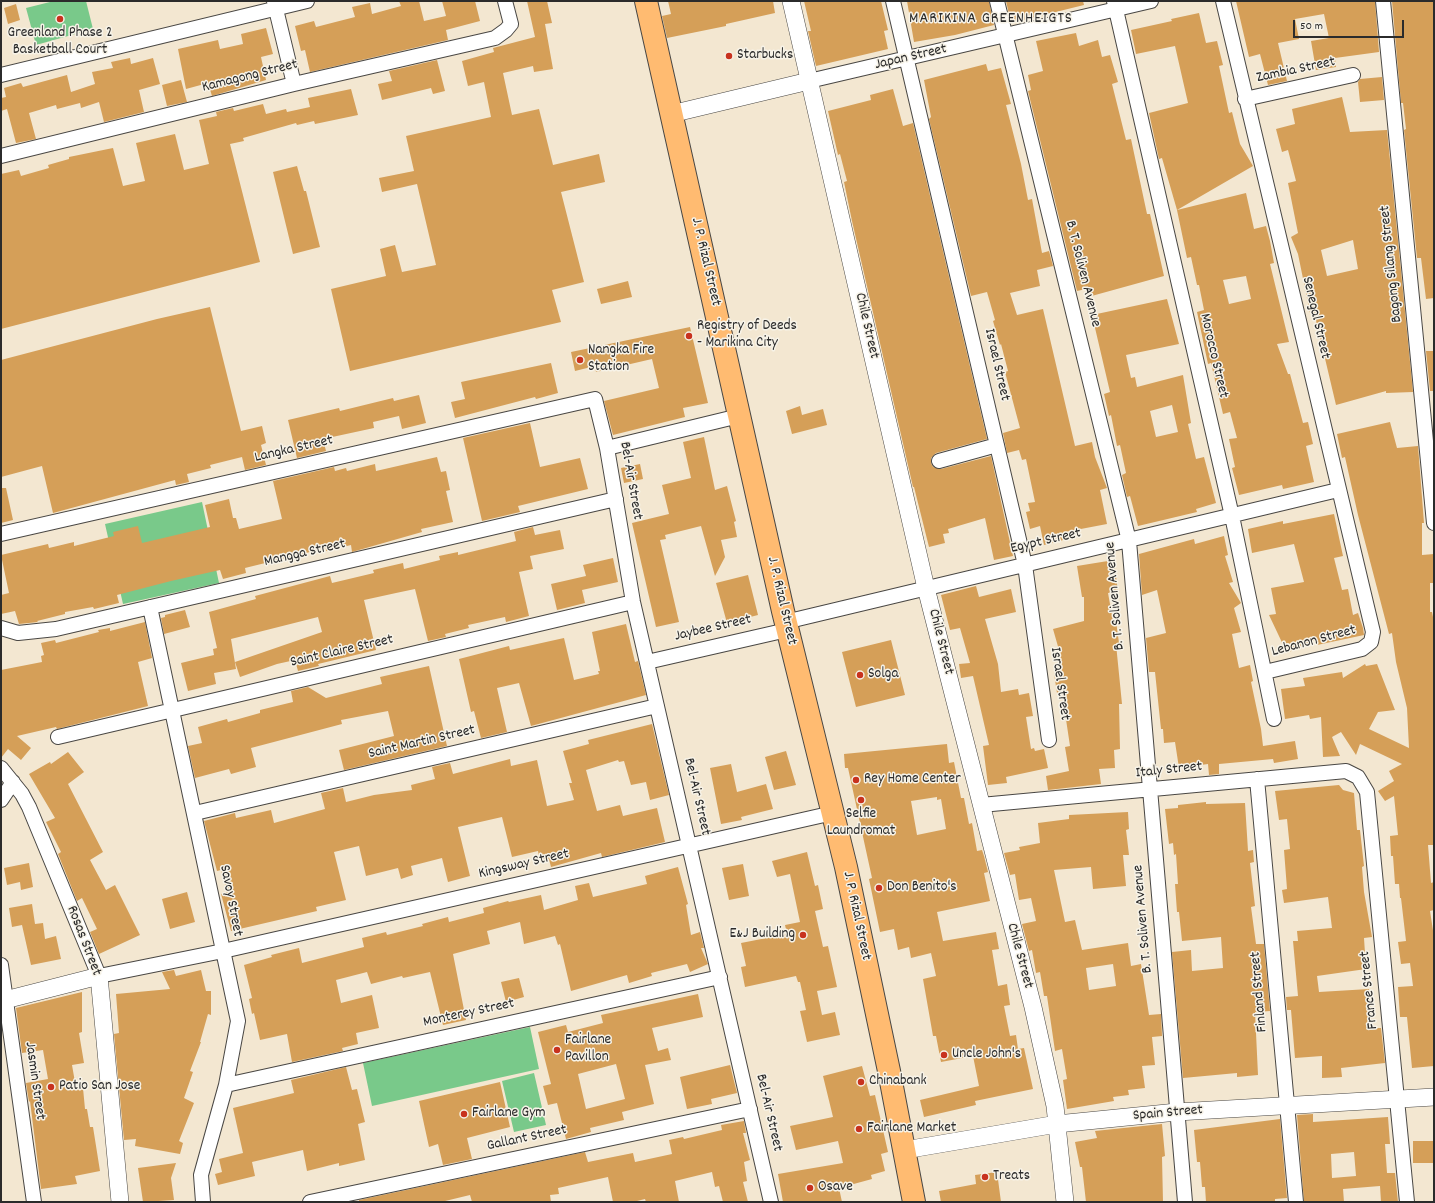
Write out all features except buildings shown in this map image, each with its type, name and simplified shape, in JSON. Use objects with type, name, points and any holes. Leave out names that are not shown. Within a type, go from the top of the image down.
[{"type":"main road","name":"J. P. Rizal Street","points":[[646,1],[786,626],[848,875],[905,1150],[914,1202]]},
{"type":"street","points":[[1,76],[274,5],[307,1]]},
{"type":"street","name":"Kamagong Street","points":[[1,156],[294,84],[495,38],[506,30],[511,20],[505,1]]},
{"type":"street","name":"Chile Street","points":[[791,1],[926,588],[1033,1007],[1057,1124],[1065,1202]]},
{"type":"street","name":"Israel Street","points":[[893,1],[1026,565],[1049,740]]},
{"type":"street","name":"B. T. Soliven Avenue","points":[[997,1],[1130,540],[1185,1202]]},
{"type":"street","name":"Japan Street","points":[[671,114],[1005,36],[1115,5],[1151,1]]},
{"type":"street","name":"Senegal Street","points":[[1223,1],[1245,99],[1373,632],[1371,642]]},
{"type":"street","name":"Bagong Silang Street","points":[[1383,1],[1434,523]]},
{"type":"street","points":[[274,5],[294,84]]},
{"type":"street","name":"Morocco Street","points":[[1115,5],[1232,516],[1274,720]]},
{"type":"street","name":"Zambia Street","points":[[1245,99],[1353,76]]},
{"type":"street","name":"Bel-Air Street","points":[[595,399],[607,448],[633,602],[772,1202]]},
{"type":"street","name":"Langka Street","points":[[1,534],[595,399]]},
{"type":"street","points":[[607,448],[739,416]]},
{"type":"street","points":[[939,461],[997,445]]},
{"type":"street","name":"Egypt Street","points":[[786,626],[926,588],[1338,490]]},
{"type":"street","name":"Mangga Street","points":[[1,628],[18,633],[56,629],[616,500]]},
{"type":"street","name":"Saint Claire Street","points":[[58,737],[633,602]]},
{"type":"street","name":"Savoy Street","points":[[150,607],[238,1021],[226,1085],[201,1175],[203,1202]]},
{"type":"street","name":"Jaybee Street","points":[[647,662],[786,626]]},
{"type":"street","name":"Lebanon Street","points":[[1265,672],[1362,649],[1371,642]]},
{"type":"street","name":"Saint Martin Street","points":[[195,813],[657,706]]},
{"type":"street","name":"Rosas Street","points":[[1,768],[14,782],[29,807],[98,976],[120,1202]]},
{"type":"street","name":"Italy Street","points":[[981,804],[1150,790],[1346,771],[1358,777]]},
{"type":"street","name":"France Street","points":[[1358,777],[1367,792],[1407,1202]]},
{"type":"street","name":"Finland Street","points":[[1257,779],[1296,1202]]},
{"type":"street","points":[[1,800],[14,782]]},
{"type":"street","name":"Kingsway Street","points":[[98,976],[223,950],[833,813]]},
{"type":"street","name":"Jasmin Street","points":[[1,965],[3,1001],[34,1202]]},
{"type":"street","points":[[3,1001],[98,976]]},
{"type":"street","name":"Monterey Street","points":[[226,1085],[720,977]]},
{"type":"street","name":"Spain Street","points":[[905,1150],[1057,1124],[1177,1112],[1287,1107],[1434,1097]]},
{"type":"street","name":"Gallant Street","points":[[310,1202],[750,1109]]},
{"type":"green space","name":"Greenland Phase 2 Basketball Court","points":[[54,1],[86,1],[93,29],[36,45],[26,8]]},
{"type":"green space","points":[[202,502],[219,583],[123,604],[105,524]]},
{"type":"green space","points":[[530,1027],[539,1069],[372,1106],[363,1063]]},
{"type":"green space","points":[[534,1073],[546,1125],[514,1132],[502,1081]]},
{"type":"place","name":"Greenland Phase 2 Basketball Court","points":[[60,19]]},
{"type":"place","name":"Starbucks","points":[[729,56]]},
{"type":"place","name":"Registry of Deeds - Marikina City","points":[[689,336]]},
{"type":"place","name":"Nangka Fire Station","points":[[580,360]]},
{"type":"place","name":"Solga","points":[[860,675]]},
{"type":"place","name":"Rey Home Center","points":[[856,780]]},
{"type":"place","name":"Selfie Laundromat","points":[[861,800]]},
{"type":"place","name":"Don Benito's","points":[[879,888]]},
{"type":"place","name":"E&J Building","points":[[803,935]]},
{"type":"place","name":"Fairlane Pavillon","points":[[557,1050]]},
{"type":"place","name":"Uncle John's","points":[[944,1055]]},
{"type":"place","name":"Chinabank","points":[[861,1082]]},
{"type":"place","name":"Patio San Jose","points":[[51,1087]]},
{"type":"place","name":"Fairlane Gym","points":[[464,1114]]},
{"type":"place","name":"Fairlane Market","points":[[859,1129]]},
{"type":"place","name":"Treats","points":[[985,1177]]},
{"type":"place","name":"Osave","points":[[810,1188]]},
{"type":"district","name":"MARIKINA GREENHEIGTS","points":[[991,20]]}]
